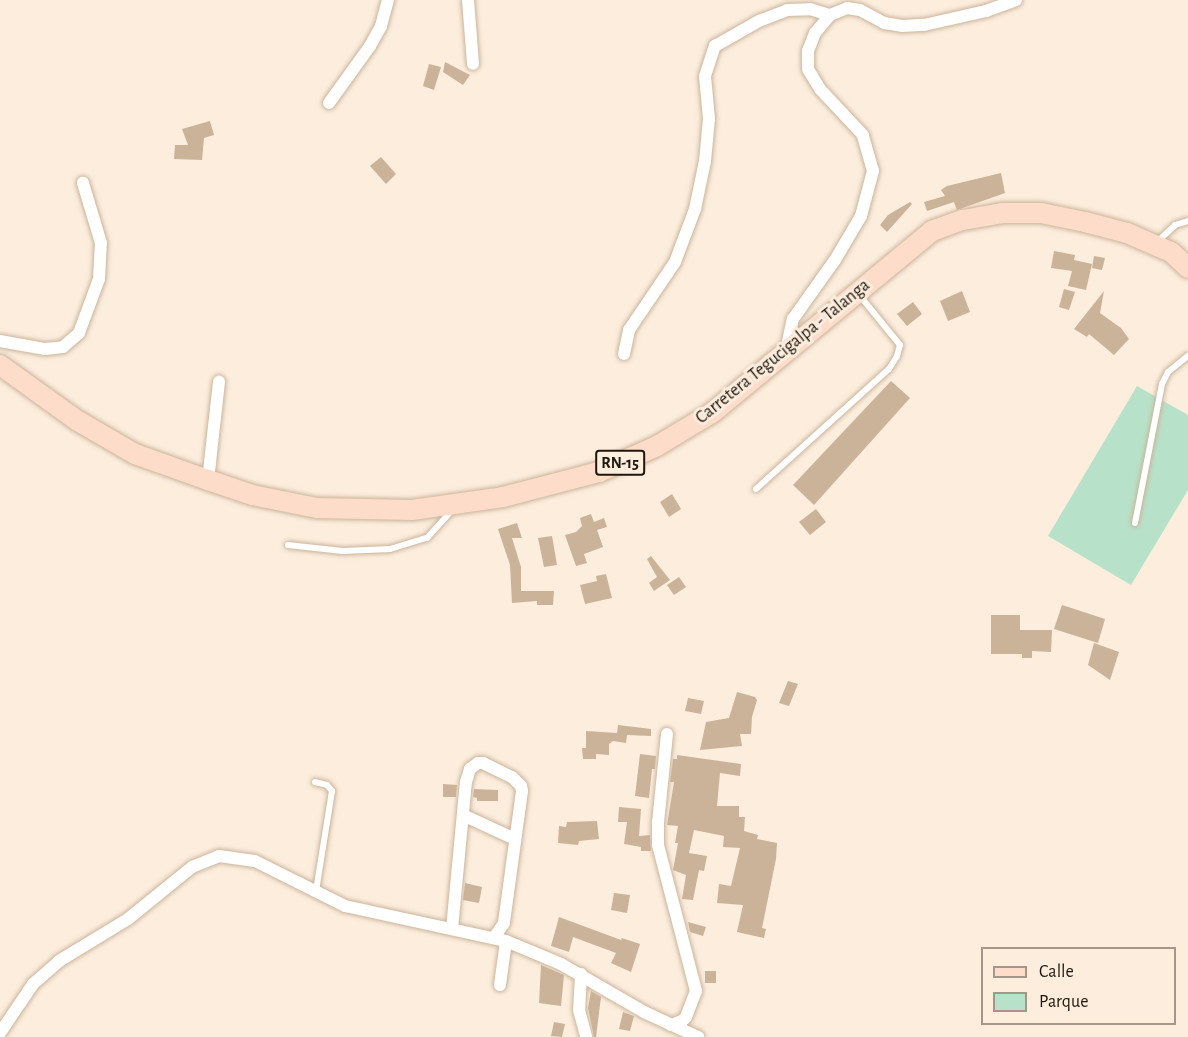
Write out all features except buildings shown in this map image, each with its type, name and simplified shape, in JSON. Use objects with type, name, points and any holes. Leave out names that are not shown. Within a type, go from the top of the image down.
[{"type":"main road","name":"Carretera Tegucigalpa - Talanga","points":[[0,365],[78,421],[135,454],[208,480],[252,495],[317,508],[412,510],[503,497],[599,472],[657,446],[712,413],[932,231],[963,220],[1003,213],[1041,213],[1085,222],[1127,233],[1171,252],[1188,268]]},
{"type":"street","points":[[329,103],[370,46],[381,26],[388,0]]},
{"type":"street","points":[[468,0],[473,64]]},
{"type":"street","points":[[785,354],[793,319],[861,216],[873,171],[862,135],[820,88],[808,69],[808,51],[815,33],[830,15],[847,8],[860,10],[893,26],[924,25],[986,11],[1017,0]]},
{"type":"street","points":[[624,354],[629,330],[675,262],[695,209],[705,161],[709,119],[705,76],[715,46],[759,21],[787,10],[810,9],[830,15]]},
{"type":"street","points":[[0,341],[45,349],[63,347],[79,333],[99,279],[101,243],[83,183]]},
{"type":"street","points":[[208,480],[219,382]]},
{"type":"street","points":[[667,734],[658,822],[658,845],[696,991],[686,1017],[671,1025]]},
{"type":"street","points":[[452,929],[465,816],[466,783],[470,769],[478,763],[496,768],[521,786],[500,939],[500,985]]},
{"type":"street","points":[[465,816],[515,838]]},
{"type":"street","points":[[0,1033],[33,984],[59,961],[128,919],[192,867],[206,860],[235,856],[255,861],[355,909],[500,939],[581,974],[644,1012],[699,1037]]},
{"type":"street","points":[[581,974],[579,1010],[586,1037]]},
{"type":"lane","points":[[1154,245],[1175,225],[1188,220]]},
{"type":"lane","points":[[756,489],[889,369],[897,356],[900,345],[858,293]]},
{"type":"lane","points":[[1135,523],[1162,384],[1168,372],[1188,356]]},
{"type":"lane","points":[[288,545],[343,550],[390,549],[427,538],[458,503]]},
{"type":"lane","points":[[315,783],[327,785],[332,791],[316,892]]},
{"type":"green space","points":[[1137,386],[1188,415],[1188,490],[1131,585],[1048,536]]}]
